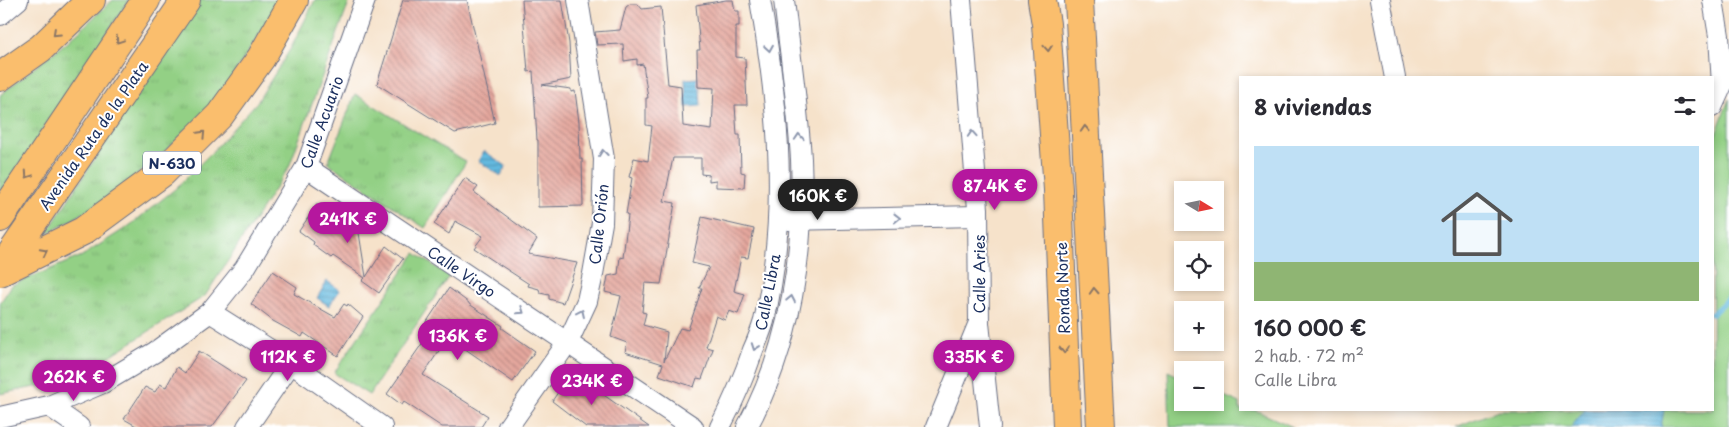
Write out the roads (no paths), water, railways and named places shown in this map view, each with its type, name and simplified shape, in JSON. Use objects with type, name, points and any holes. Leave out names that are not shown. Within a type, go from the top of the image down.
[{"type":"main road","points":[[0,77],[41,48],[92,0]]},
{"type":"main road","name":"Avenida Ruta de la Plata","points":[[0,218],[146,0]]},
{"type":"main road","name":"Avenida Ruta de la Plata","points":[[0,271],[42,207],[186,0]]},
{"type":"main road","name":"N-630","points":[[0,271],[84,231],[133,196],[168,167],[220,115],[262,58],[294,0]]},
{"type":"main road","name":"Ronda Norte","points":[[1042,0],[1046,24],[1058,190],[1067,427]]},
{"type":"main road","name":"Ronda Norte","points":[[1078,0],[1101,427]]},
{"type":"street","points":[[0,15],[18,0]]},
{"type":"street","name":"Calle Acuario","points":[[0,417],[49,406],[112,378],[155,352],[210,312],[245,268],[306,167],[365,0]]},
{"type":"street","name":"Calle Orión","points":[[508,427],[568,342],[587,302],[602,223],[604,159],[578,0]]},
{"type":"street","name":"Calle Libra","points":[[720,427],[743,379],[763,323],[774,266],[780,158],[769,50],[760,0]]},
{"type":"street","name":"Calle Libra","points":[[747,427],[767,387],[786,326],[797,268],[801,220],[801,160],[797,104],[784,0]]},
{"type":"street","name":"Calle Aries","points":[[961,0],[978,216],[979,323],[990,427]]},
{"type":"street","points":[[1380,0],[1395,76]]},
{"type":"street","points":[[1713,0],[1719,36],[1722,86],[1714,104]]},
{"type":"street","name":"Calle Virgo","points":[[306,167],[692,427]]},
{"type":"street","points":[[778,220],[978,216]]},
{"type":"street","points":[[210,312],[291,363],[382,427]]},
{"type":"street","points":[[936,427],[979,323]]},
{"type":"street","points":[[247,427],[291,363]]},
{"type":"street","points":[[49,406],[79,427]]},
{"type":"water","points":[[699,78],[701,106],[686,107],[685,79]]},
{"type":"water","points":[[484,151],[506,166],[501,176],[478,161]]},
{"type":"water","points":[[327,281],[340,290],[329,306],[317,298]]},
{"type":"water","points":[[1584,411],[1664,411],[1661,427],[1571,427]]},
{"type":"waterway","points":[[1714,312],[1729,298]]}]
